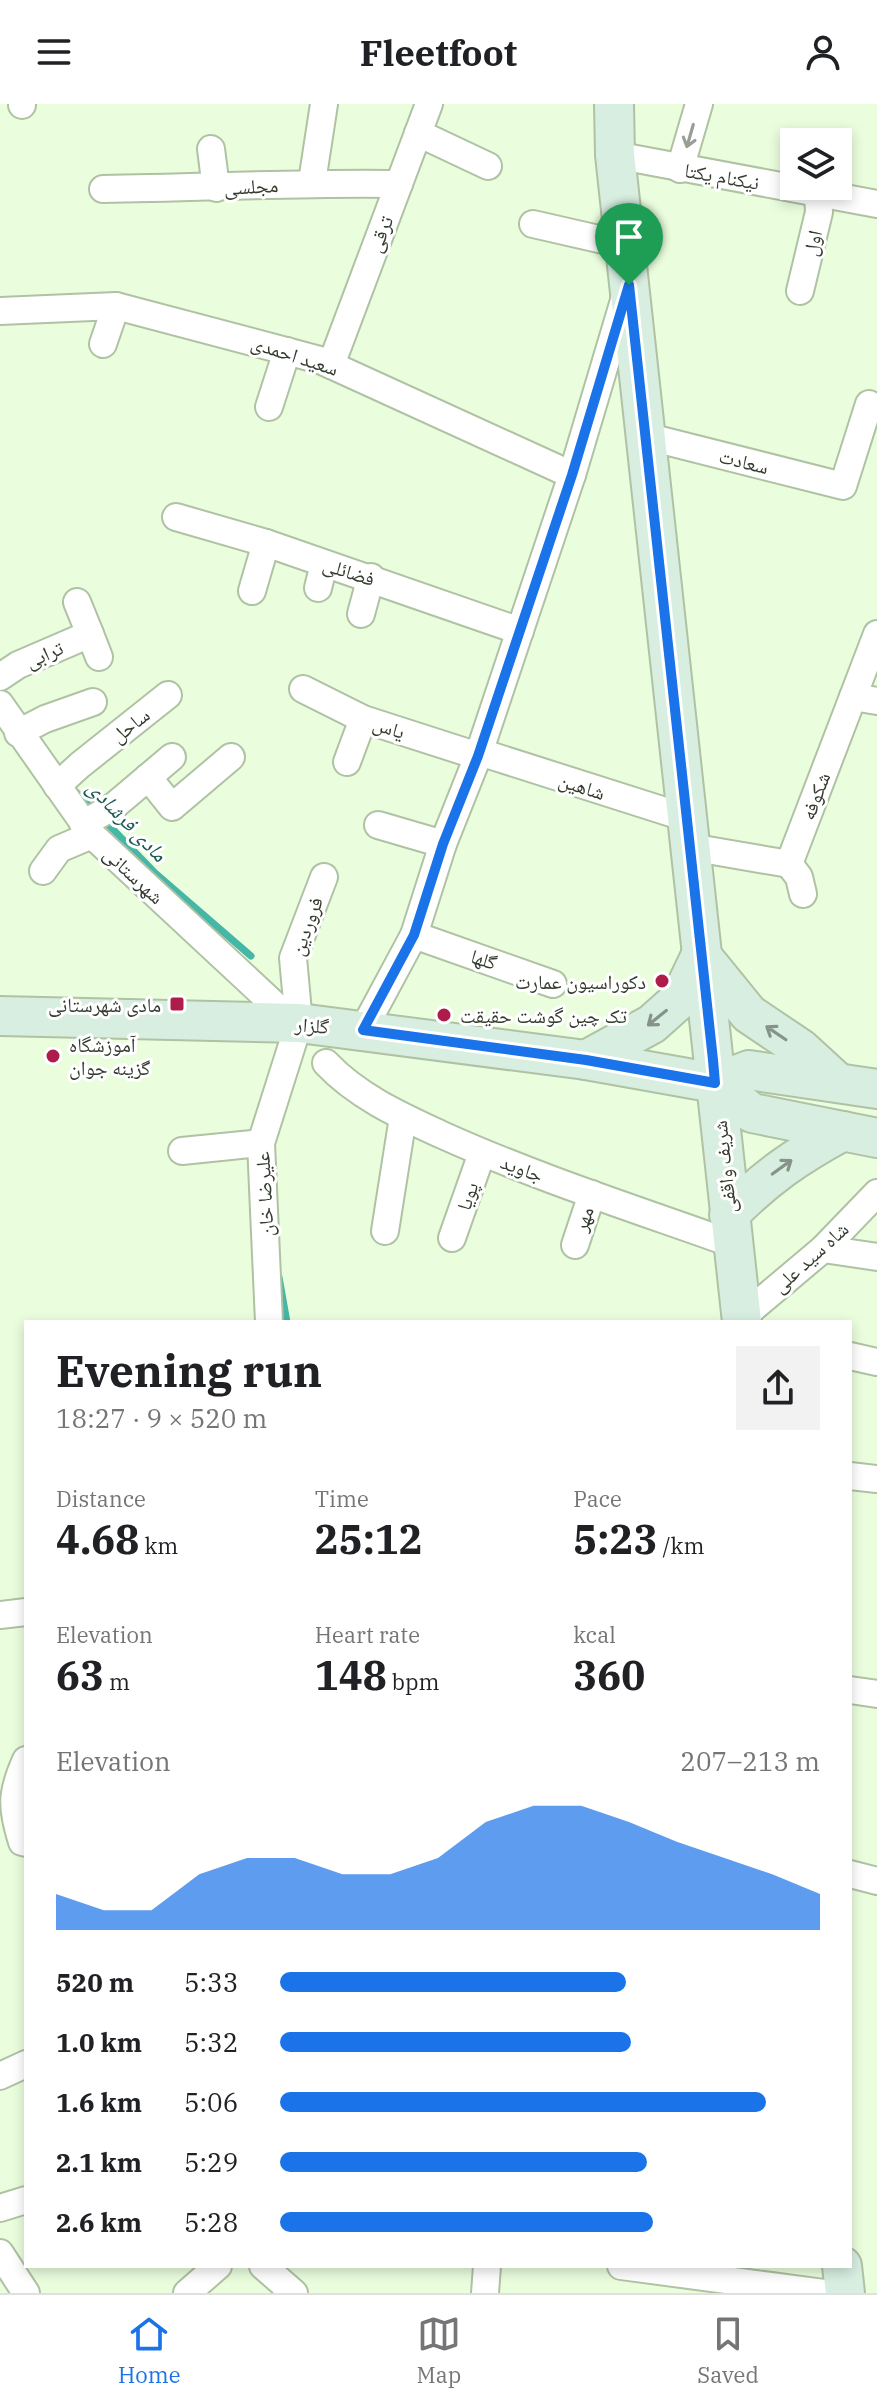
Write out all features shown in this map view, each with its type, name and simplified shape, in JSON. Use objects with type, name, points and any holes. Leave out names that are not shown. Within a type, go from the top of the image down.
[{"type":"main road","name":"شریف واقفی","points":[[614,104],[615,155],[741,1320]]},
{"type":"main road","points":[[586,1060],[652,1024],[680,999],[701,955],[749,1014],[801,1049],[837,1082]]},
{"type":"main road","name":"گلزار","points":[[0,1016],[296,1023],[586,1060],[715,1083]]},
{"type":"main road","points":[[715,1083],[749,1070],[877,1089]]},
{"type":"main road","points":[[715,1083],[752,1113],[860,1134]]},
{"type":"main road","points":[[731,1229],[759,1184],[799,1155],[860,1134]]},
{"type":"main road","points":[[842,2268],[845,2293]]},
{"type":"street","points":[[312,182],[324,104]]},
{"type":"street","name":"ترقی","points":[[331,365],[429,104]]},
{"type":"street","points":[[680,169],[699,104]]},
{"type":"street","points":[[418,133],[488,166]]},
{"type":"street","points":[[211,149],[216,188]]},
{"type":"street","name":"نیکنام یکتا","points":[[615,155],[780,187]]},
{"type":"street","name":"مجلسی","points":[[103,189],[216,188],[312,182],[399,184]]},
{"type":"street","name":"اول","points":[[800,291],[819,212],[818,200]]},
{"type":"street","name":"نیکنام یکتا","points":[[852,200],[877,204]]},
{"type":"street","points":[[533,224],[625,245]]},
{"type":"street","points":[[363,1030],[414,935],[443,844],[478,756],[572,475],[629,285]]},
{"type":"street","points":[[103,344],[116,306]]},
{"type":"street","name":"سعید احمدی","points":[[0,311],[116,306],[287,351],[331,365],[572,475]]},
{"type":"street","points":[[269,407],[287,351]]},
{"type":"street","name":"سعادت","points":[[645,436],[843,486],[869,404]]},
{"type":"street","name":"فضائلی","points":[[176,517],[266,543],[321,576],[371,577],[520,631]]},
{"type":"street","points":[[252,591],[266,543]]},
{"type":"street","points":[[361,614],[371,577]]},
{"type":"street","name":"ترابی","points":[[9,671],[95,645],[77,602]]},
{"type":"street","name":"شکوفه","points":[[789,864],[865,699],[877,634]]},
{"type":"street","name":"یاس","points":[[303,689],[363,719],[478,756]]},
{"type":"street","name":"ساحل","points":[[57,786],[168,695]]},
{"type":"street","points":[[18,733],[45,719],[93,702]]},
{"type":"street","name":"شهرستانی","points":[[0,704],[88,830],[296,1023]]},
{"type":"street","points":[[347,762],[363,719]]},
{"type":"street","name":"شاهین","points":[[478,756],[489,755],[688,833]]},
{"type":"street","points":[[43,871],[59,849],[88,830],[172,757]]},
{"type":"street","points":[[148,777],[172,807],[231,757]]},
{"type":"street","points":[[378,825],[443,844]]},
{"type":"street","points":[[688,833],[789,864],[799,877],[803,894]]},
{"type":"street","name":"فروردین","points":[[296,1023],[293,958],[324,877]]},
{"type":"street","name":"گلها","points":[[414,935],[553,984]]},
{"type":"street","name":"علیرضا خان","points":[[269,1320],[261,1143],[296,1023]]},
{"type":"street","name":"جاوید","points":[[326,1063],[346,1084],[403,1117],[482,1153],[592,1194],[731,1229]]},
{"type":"street","points":[[385,1231],[403,1117]]},
{"type":"street","points":[[182,1151],[261,1143]]},
{"type":"street","name":"پویا","points":[[452,1238],[482,1153]]},
{"type":"street","name":"شاه سید علی","points":[[741,1320],[823,1249],[877,1193]]},
{"type":"street","name":"مهر","points":[[575,1245],[592,1194]]},
{"type":"street","points":[[823,1249],[877,1257]]},
{"type":"street","points":[[852,1356],[877,1362]]},
{"type":"street","points":[[852,1476],[877,1479]]},
{"type":"street","points":[[0,1615],[24,1612]]},
{"type":"street","points":[[852,1690],[877,1694]]},
{"type":"street","points":[[24,1764],[15,1784],[14,1819],[24,1842]]},
{"type":"street","points":[[852,1875],[877,1881]]},
{"type":"street","points":[[0,2076],[24,2065]]},
{"type":"street","points":[[0,2208],[24,2201]]},
{"type":"street","points":[[0,2253],[26,2293]]},
{"type":"street","points":[[187,2293],[216,2268]]},
{"type":"street","points":[[265,2268],[294,2293]]},
{"type":"street","points":[[485,2293],[487,2268]]},
{"type":"street","points":[[633,2268],[824,2293]]},
{"type":"waterway","name":"مادی فرشادی","points":[[75,791],[94,810]]},
{"type":"waterway","name":"مادی فرشادی","points":[[103,819],[155,873],[251,956]]},
{"type":"waterway","name":"مادی فرشادی","points":[[279,1277],[287,1320]]},
{"type":"place","name":"دکوراسیون عمارت","points":[[662,981]]},
{"type":"place","name":"مادی شهرستانی","points":[[177,1004]]},
{"type":"place","name":"تک چین گوشت حقیقت","points":[[444,1015]]},
{"type":"place","name":"آموزشگاه گزینه جوان","points":[[53,1056]]},
{"type":"route","points":[[629,285],[715,1083],[586,1060],[363,1030],[414,935],[443,844],[478,756],[572,475],[629,285]]}]
